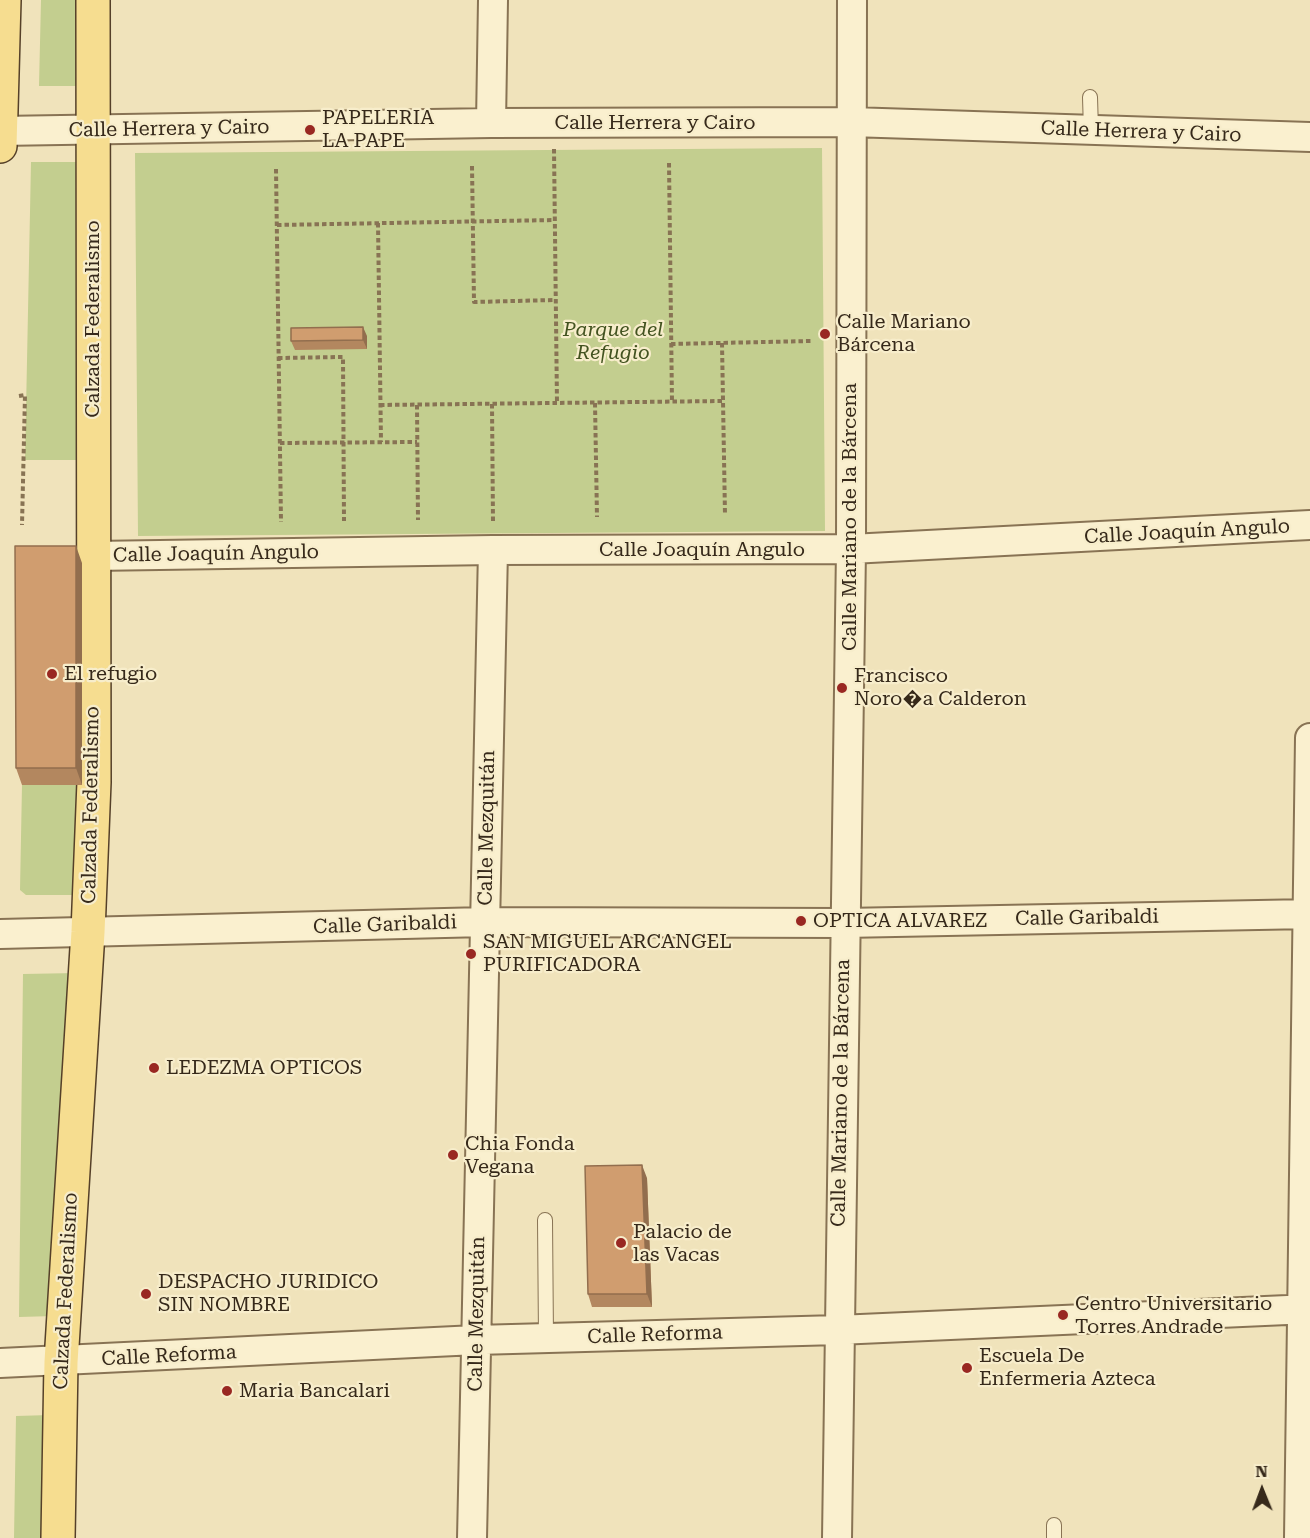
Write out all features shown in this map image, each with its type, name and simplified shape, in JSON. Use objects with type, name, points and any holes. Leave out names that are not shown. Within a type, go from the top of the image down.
[{"type":"main road","points":[[0,146],[4,0]]},
{"type":"main road","name":"Calzada Federalismo","points":[[58,1538],[61,1362],[88,932],[94,782],[93,0]]},
{"type":"street","points":[[491,123],[492,0]]},
{"type":"street","name":"Calle Mariano de la Bárcena","points":[[837,1538],[844,923],[852,549],[852,0]]},
{"type":"street","name":"Calle Herrera y Cairo","points":[[0,131],[491,123],[851,122],[1310,137]]},
{"type":"street","name":"Calle Joaquín Angulo","points":[[93,556],[493,550],[852,549],[1310,525]]},
{"type":"street","name":"Calle Mezquitán","points":[[472,1538],[493,550]]},
{"type":"street","points":[[1299,1538],[1306,1309],[1310,738]]},
{"type":"street","name":"Calle Garibaldi","points":[[0,934],[485,922],[844,923],[1309,914]]},
{"type":"street","name":"Calle Reforma","points":[[0,1363],[61,1362],[476,1340],[838,1330],[1306,1309]]},
{"type":"lane","points":[[1090,97],[1091,130]]},
{"type":"lane","points":[[545,1220],[546,1338]]},
{"type":"path","points":[[553,123],[557,403]]},
{"type":"path","points":[[669,163],[672,402]]},
{"type":"path","points":[[472,166],[474,302],[555,300]]},
{"type":"path","points":[[276,169],[281,522]]},
{"type":"path","points":[[276,225],[554,220]]},
{"type":"path","points":[[378,223],[381,442]]},
{"type":"path","points":[[671,344],[811,341]]},
{"type":"path","points":[[722,343],[725,514]]},
{"type":"path","points":[[278,358],[343,357],[344,521]]},
{"type":"path","points":[[19,396],[25,396],[22,525]]},
{"type":"path","points":[[380,405],[723,401]]},
{"type":"path","points":[[595,403],[597,517]]},
{"type":"path","points":[[492,404],[493,550]]},
{"type":"path","points":[[417,405],[418,520]]},
{"type":"path","points":[[280,443],[417,442]]},
{"type":"green space","points":[[41,0],[79,0],[77,86],[39,86]]},
{"type":"green space","name":"Parque del Refugio","points":[[822,148],[825,531],[138,536],[135,153]]},
{"type":"green space","points":[[31,162],[78,162],[77,460],[25,460]]},
{"type":"green space","points":[[22,785],[82,785],[74,895],[26,895],[20,890]]},
{"type":"green space","points":[[77,973],[54,1316],[19,1317],[23,974]]},
{"type":"green space","points":[[50,1415],[48,1538],[14,1538],[16,1416]]},
{"type":"building","points":[[363,327],[363,340],[291,341],[291,328]]},
{"type":"building","name":"El refugio","points":[[15,546],[76,546],[76,768],[16,768]]},
{"type":"building","name":"Palacio de las Vacas","points":[[642,1165],[647,1294],[588,1294],[585,1166]]},
{"type":"place","name":"PAPELERIA LA PAPE","points":[[310,130]]},
{"type":"place","name":"Calle Mariano Bárcena","points":[[825,334]]},
{"type":"place","name":"El refugio","points":[[52,674]]},
{"type":"place","name":"Francisco Noro�a Calderon","points":[[842,688]]},
{"type":"place","name":"OPTICA ALVAREZ","points":[[801,921]]},
{"type":"place","name":"SAN MIGUEL ARCANGEL PURIFICADORA","points":[[471,954]]},
{"type":"place","name":"LEDEZMA OPTICOS","points":[[154,1068]]},
{"type":"place","name":"Chia Fonda Vegana","points":[[453,1155]]},
{"type":"place","name":"Palacio de las Vacas","points":[[621,1243]]},
{"type":"place","name":"DESPACHO JURIDICO SIN NOMBRE","points":[[146,1294]]},
{"type":"place","name":"Centro Universitario Torres Andrade","points":[[1063,1315]]},
{"type":"place","name":"Escuela De Enfermeria Azteca","points":[[967,1368]]},
{"type":"place","name":"Maria Bancalari","points":[[227,1391]]}]
